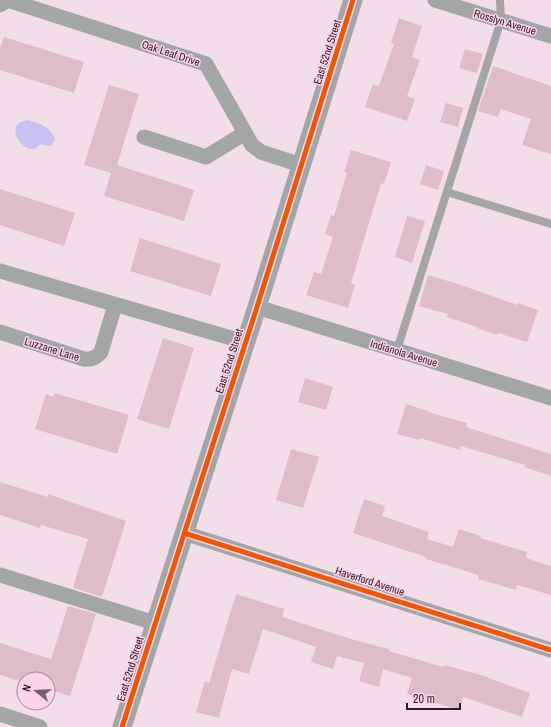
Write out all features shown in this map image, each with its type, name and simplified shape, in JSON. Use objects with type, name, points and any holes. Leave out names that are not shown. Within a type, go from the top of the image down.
[{"type":"street","name":"Oak Leaf Drive","points":[[0,5],[8,0],[206,64],[245,133]]},
{"type":"street","name":"East 52nd Street","points":[[122,727],[353,0]]},
{"type":"street","name":"Rosslyn Avenue","points":[[436,0],[551,36]]},
{"type":"street","points":[[144,137],[206,157],[245,133],[252,145],[261,152],[301,166]]},
{"type":"street","points":[[0,271],[245,342]]},
{"type":"street","name":"Luzzane Lane","points":[[0,332],[84,359],[90,359],[101,352],[115,304]]},
{"type":"street","name":"Indianola Avenue","points":[[257,306],[551,398]]},
{"type":"street","name":"Haverford Avenue","points":[[184,533],[551,650]]},
{"type":"street","points":[[0,576],[155,623]]},
{"type":"street","points":[[0,714],[40,727]]},
{"type":"lane","points":[[397,350],[501,20],[500,0]]},
{"type":"lane","points":[[447,192],[551,224]]},
{"type":"shaded area","points":[[27,120],[40,124],[50,131],[55,139],[52,145],[48,146],[41,144],[33,149],[24,146],[20,142],[15,131],[16,126],[20,122]]},
{"type":"building","points":[[399,18],[422,26],[412,57],[420,60],[407,96],[415,99],[407,121],[365,107],[373,84],[379,86],[394,44],[391,43]]},
{"type":"building","points":[[4,37],[84,62],[74,93],[0,70],[0,48]]},
{"type":"building","points":[[465,49],[483,54],[477,73],[459,68]]},
{"type":"building","points":[[493,66],[551,86],[551,154],[522,145],[531,119],[501,109],[498,117],[478,111]]},
{"type":"building","points":[[109,85],[139,94],[117,165],[194,190],[184,221],[104,196],[111,173],[84,165]]},
{"type":"building","points":[[446,103],[463,108],[458,127],[440,122]]},
{"type":"building","points":[[351,150],[391,162],[384,184],[381,183],[351,283],[355,285],[348,308],[306,295],[314,272],[321,274],[333,237],[325,234],[331,215],[334,216],[347,173],[344,172]]},
{"type":"building","points":[[426,165],[444,171],[438,190],[420,184]]},
{"type":"building","points":[[0,189],[75,213],[64,246],[0,225]]},
{"type":"building","points":[[407,216],[425,221],[412,263],[395,257]]},
{"type":"building","points":[[140,238],[221,264],[211,296],[130,271]]},
{"type":"building","points":[[428,275],[517,305],[518,303],[538,310],[527,342],[498,333],[497,335],[447,317],[448,314],[419,306]]},
{"type":"building","points":[[163,338],[194,348],[169,429],[137,419]]},
{"type":"building","points":[[305,378],[333,387],[326,410],[298,402]]},
{"type":"building","points":[[55,393],[129,415],[117,454],[35,429],[46,394],[53,397]]},
{"type":"building","points":[[406,404],[467,423],[466,427],[551,454],[551,476],[524,467],[525,465],[461,446],[460,450],[420,438],[419,440],[397,434]]},
{"type":"building","points":[[291,449],[319,457],[303,508],[276,500]]},
{"type":"building","points":[[0,482],[48,497],[48,494],[126,521],[102,597],[73,587],[88,539],[41,525],[40,528],[0,515]]},
{"type":"building","points":[[364,499],[385,506],[382,516],[429,532],[427,539],[453,547],[459,529],[481,536],[480,538],[527,552],[526,558],[551,566],[551,595],[517,585],[516,590],[478,579],[479,575],[426,559],[426,557],[353,533]]},
{"type":"building","points":[[236,594],[284,609],[282,617],[443,667],[444,665],[488,677],[530,693],[522,717],[463,697],[459,710],[407,694],[412,678],[383,669],[379,687],[359,681],[364,663],[337,656],[333,669],[311,662],[316,647],[263,629],[249,674],[232,669],[219,718],[196,712],[205,681],[209,683]]},
{"type":"building","points":[[68,606],[96,614],[70,696],[56,692],[56,671],[16,671],[16,680],[0,675],[0,643],[51,659]]},
{"type":"cycle path","points":[[122,727],[257,307],[353,0]]},
{"type":"cycle path","points":[[184,533],[551,650]]}]
